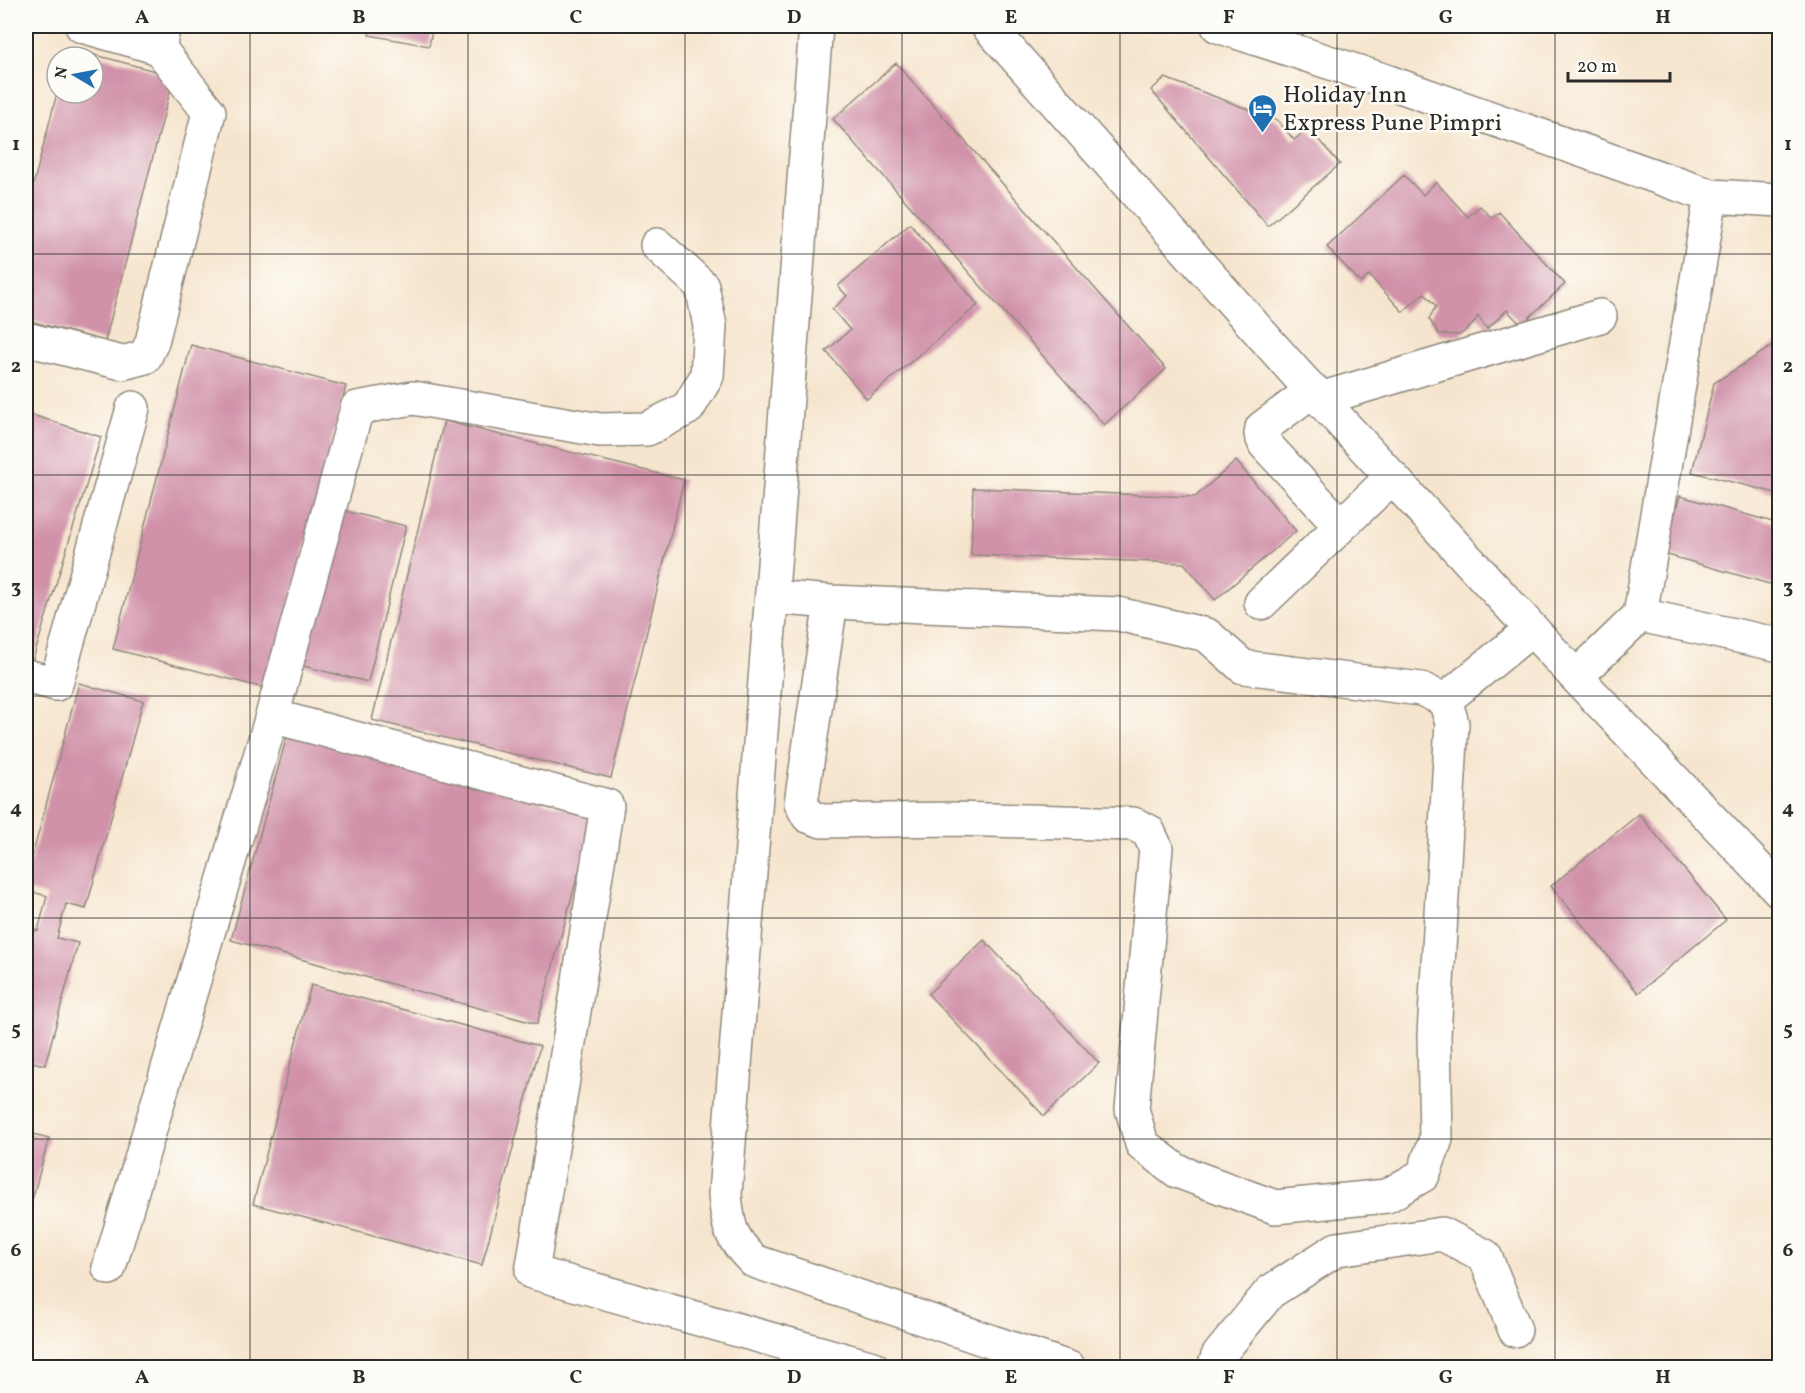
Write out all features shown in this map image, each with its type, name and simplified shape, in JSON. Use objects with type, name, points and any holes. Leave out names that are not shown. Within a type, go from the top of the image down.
[{"type":"street","points":[[26,339],[123,363],[145,357],[152,342],[209,112],[162,37],[82,26]]},
{"type":"street","points":[[816,26],[726,1194],[728,1223],[738,1245],[754,1261],[1070,1368]]},
{"type":"street","points":[[988,26],[1316,395],[1576,677],[1779,891]]},
{"type":"street","points":[[1218,26],[1383,80],[1711,196],[1779,200]]},
{"type":"street","points":[[1576,677],[1640,615],[1711,196]]},
{"type":"street","points":[[109,1268],[272,716],[357,408],[412,398],[600,430],[647,429],[688,408],[707,376],[710,326],[702,286],[657,245]]},
{"type":"street","points":[[1341,526],[1265,444],[1261,434],[1262,428],[1316,395],[1600,316]]},
{"type":"street","points":[[26,676],[56,684],[134,408]]},
{"type":"street","points":[[1261,603],[1392,477]]},
{"type":"street","points":[[772,597],[831,602],[1118,614],[1207,635],[1243,667],[1421,689],[1445,700],[1452,723],[1434,1035],[1436,1139],[1423,1175],[1387,1196],[1275,1207],[1177,1171],[1142,1144],[1132,1109],[1156,848],[1148,831],[1133,824],[953,819],[822,821],[808,816],[801,803],[831,602]]},
{"type":"street","points":[[1640,615],[1779,645]]},
{"type":"street","points":[[1445,700],[1532,629]]},
{"type":"street","points":[[272,716],[607,806],[532,1272],[873,1368]]},
{"type":"street","points":[[1214,1368],[1218,1356],[1270,1292],[1337,1249],[1442,1234],[1485,1256],[1515,1330]]},
{"type":"building","points":[[371,26],[433,26],[429,46],[369,35]]},
{"type":"building","points":[[105,58],[174,76],[105,341],[26,320],[26,213],[54,105],[105,105]]},
{"type":"building","points":[[896,63],[1166,369],[1104,425],[833,119]]},
{"type":"building","points":[[1165,78],[1277,120],[1294,140],[1308,128],[1340,164],[1268,226],[1151,90]]},
{"type":"building","points":[[1404,175],[1423,195],[1436,182],[1468,217],[1480,206],[1492,218],[1499,212],[1565,284],[1521,325],[1507,310],[1487,329],[1478,316],[1473,324],[1460,335],[1439,334],[1429,319],[1436,306],[1424,293],[1403,312],[1369,275],[1361,283],[1327,247]]},
{"type":"building","points":[[910,224],[978,305],[867,399],[826,351],[850,330],[832,309],[847,296],[838,286]]},
{"type":"building","points":[[1780,341],[1780,494],[1692,472],[1714,383]]},
{"type":"building","points":[[191,345],[346,386],[268,689],[113,649]]},
{"type":"building","points":[[26,413],[101,437],[30,669],[26,667]]},
{"type":"building","points":[[444,421],[684,480],[611,778],[372,720]]},
{"type":"building","points":[[1236,461],[1296,531],[1215,600],[1184,563],[971,555],[973,488],[1195,497]]},
{"type":"building","points":[[1680,496],[1780,524],[1780,587],[1664,554]]},
{"type":"building","points":[[341,510],[406,526],[368,682],[303,666]]},
{"type":"building","points":[[79,683],[143,701],[86,909],[66,904],[57,938],[78,943],[45,1065],[32,1062],[26,1083],[26,927],[38,931],[47,896],[26,890],[26,879]]},
{"type":"building","points":[[288,732],[594,816],[537,1024],[231,940]]},
{"type":"building","points":[[1639,814],[1726,920],[1638,993],[1551,886]]},
{"type":"building","points":[[984,940],[1099,1063],[1044,1116],[928,994]]},
{"type":"building","points":[[311,985],[540,1046],[482,1265],[253,1204]]},
{"type":"building","points":[[26,1132],[49,1138],[26,1222]]},
{"type":"place","name":"Holiday Inn Express Pune Pimpri","points":[[1262,134]]}]
